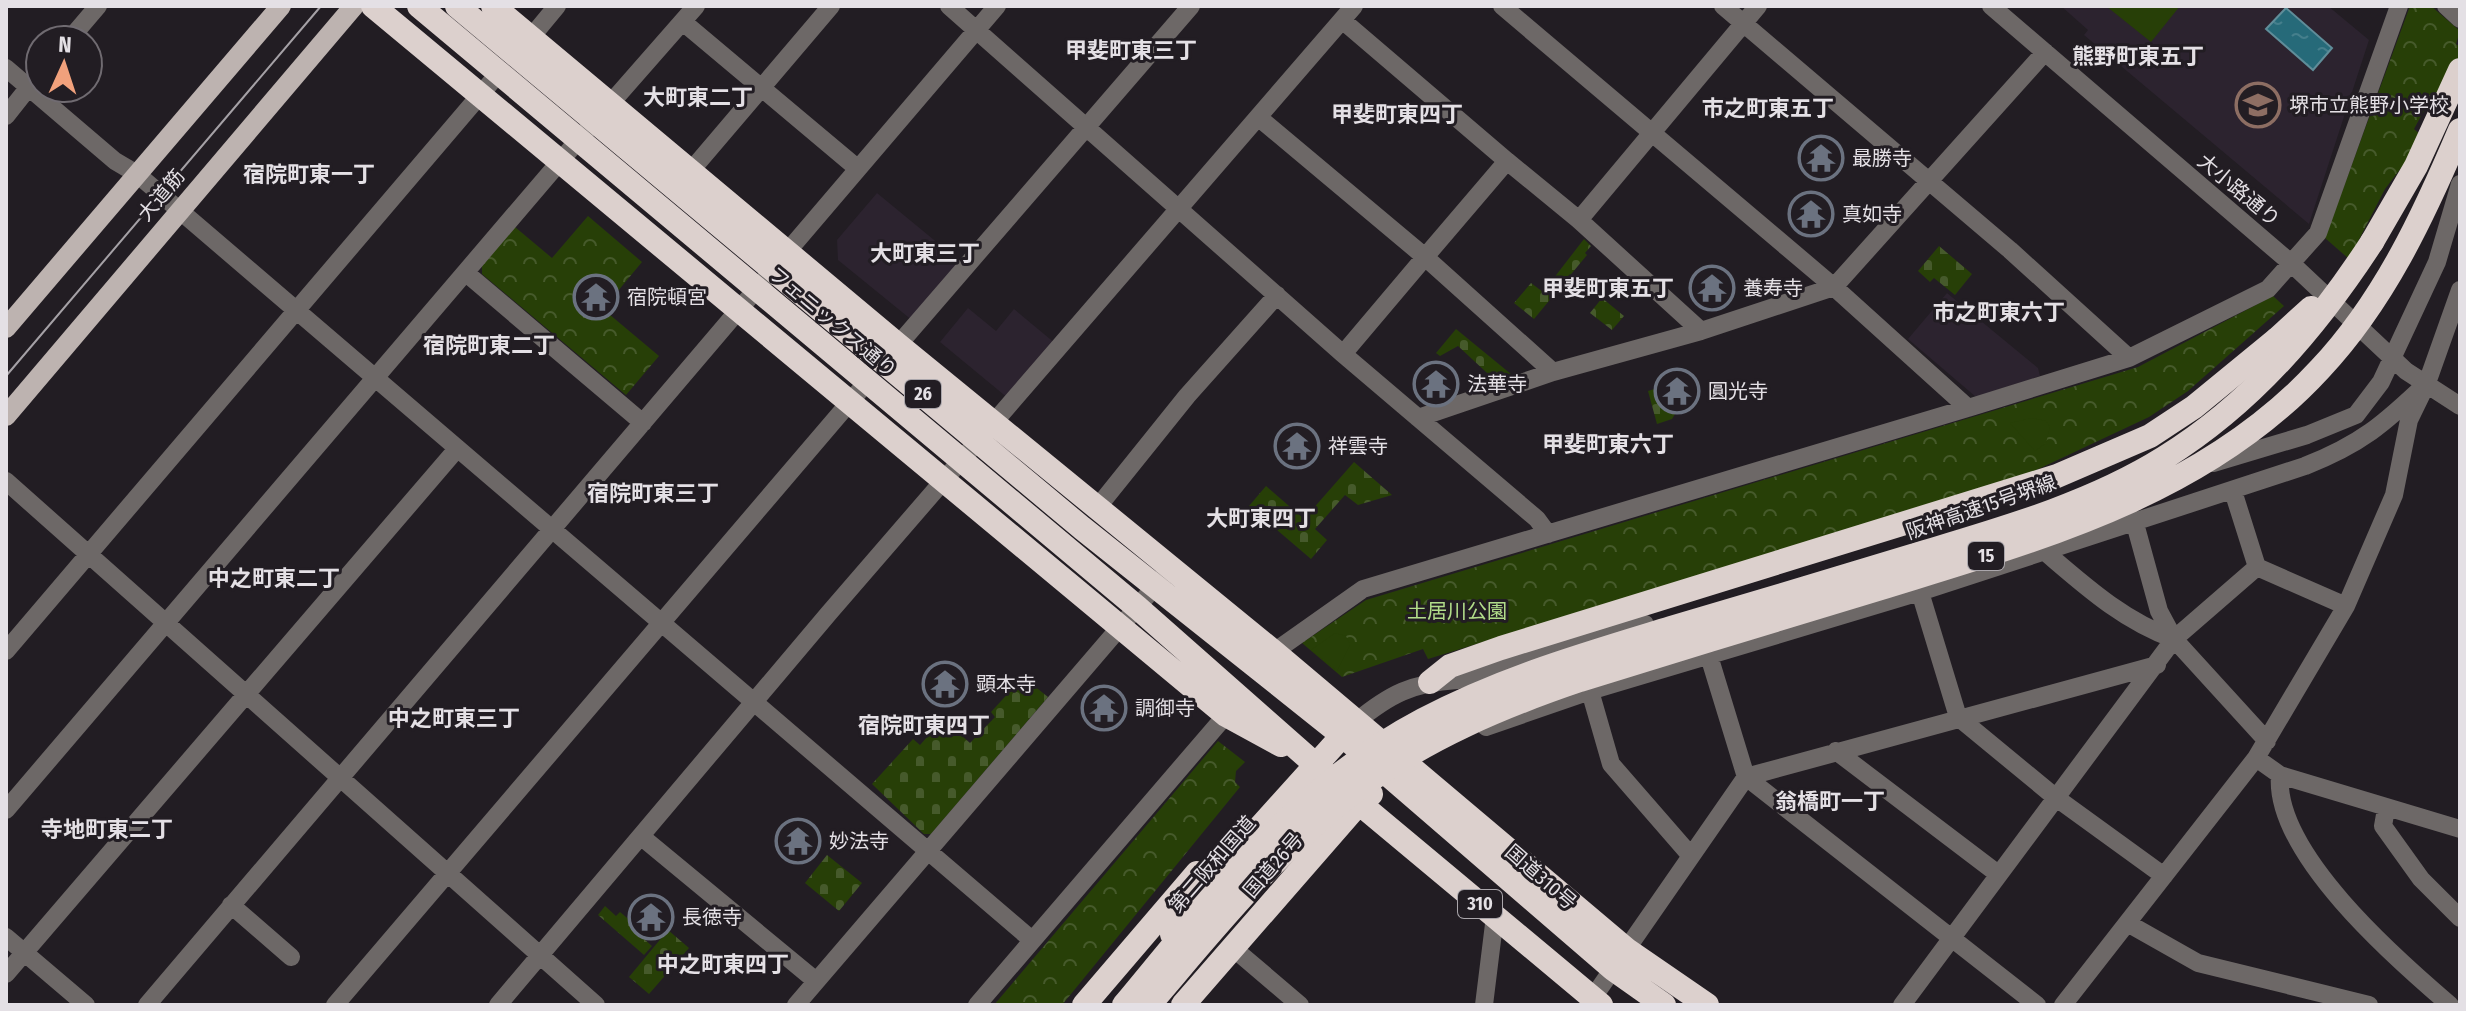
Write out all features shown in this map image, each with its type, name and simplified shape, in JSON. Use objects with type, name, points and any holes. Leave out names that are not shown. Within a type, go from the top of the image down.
[{"type":"highway","name":"26","points":[[373,6],[851,402],[955,472],[1315,764]]},
{"type":"highway","name":"フェニックス通り","points":[[419,6],[867,382],[955,472]]},
{"type":"highway","name":"26","points":[[457,6],[523,47],[891,353],[996,424],[1097,508],[1163,578],[1274,652],[1349,729]]},
{"type":"highway","name":"26","points":[[493,6],[523,47]]},
{"type":"highway","name":"阪神高速15号堺線","points":[[1357,785],[1421,721],[1522,675],[2006,527],[2117,483],[2162,459],[2251,391],[2322,315],[2372,242],[2416,166],[2460,70]]},
{"type":"highway","name":"15","points":[[1357,785],[1437,739],[1530,697],[2022,545],[2128,504],[2174,482],[2251,431],[2287,402],[2350,333],[2401,256],[2460,130]]},
{"type":"highway","name":"15","points":[[1430,682],[1450,666],[2042,481],[2150,436],[2246,366],[2308,310],[2372,242]]},
{"type":"highway","name":"フェニックス通り","points":[[891,353],[980,443],[1163,578],[1401,774]]},
{"type":"highway","name":"26","points":[[1130,617],[1226,715],[1357,785]]},
{"type":"highway","name":"国道26号","points":[[1113,1005],[1158,954],[1198,896],[1349,729]]},
{"type":"highway","points":[[1084,1005],[1268,791],[1315,764]]},
{"type":"highway","name":"国道26号","points":[[1183,1005],[1233,948],[1357,785],[1401,774]]},
{"type":"highway","points":[[1401,774],[1443,797],[1620,960],[1707,1005]]},
{"type":"highway","name":"国道310号","points":[[1401,774],[1620,960],[1664,1005]]},
{"type":"highway","points":[[1158,1005],[1296,860],[1357,785]]},
{"type":"highway","points":[[1149,1005],[1254,884],[1357,785]]},
{"type":"highway","name":"310","points":[[1357,785],[1495,916],[1596,1002]]},
{"type":"highway","name":"第二阪和国道","points":[[1124,1005],[1275,829],[1357,785]]},
{"type":"highway","points":[[1101,1005],[1198,896]]},
{"type":"main road","name":"大道筋","points":[[6,328],[281,6]]},
{"type":"main road","name":"大道筋","points":[[6,416],[354,6]]},
{"type":"street","points":[[83,24],[98,6]]},
{"type":"street","points":[[523,47],[557,6]]},
{"type":"street","points":[[6,810],[696,6]]},
{"type":"street","points":[[683,180],[831,6]]},
{"type":"street","points":[[949,6],[1343,354],[1537,519],[1548,534]]},
{"type":"street","points":[[147,1005],[997,6]]},
{"type":"street","points":[[891,353],[1191,6]]},
{"type":"street","points":[[1502,6],[1834,287],[1968,408]]},
{"type":"street","points":[[1723,6],[2129,358]]},
{"type":"street","points":[[1579,220],[1758,6]]},
{"type":"street","name":"大小路通り","points":[[1991,6],[2292,264],[2392,358],[2460,406]]},
{"type":"street","points":[[1274,652],[1363,589],[2129,358],[2268,289],[2318,233],[2399,6]]},
{"type":"street","points":[[2446,6],[2460,19]]},
{"type":"street","points":[[498,1005],[643,838],[754,701],[955,472],[1348,13],[1507,161],[1579,220],[1701,331]]},
{"type":"street","points":[[683,22],[857,168]]},
{"type":"street","points":[[1418,418],[1553,372],[1701,331],[1834,287],[2045,52]]},
{"type":"street","points":[[6,68],[24,84]]},
{"type":"street","points":[[6,651],[498,74]]},
{"type":"street","points":[[6,116],[24,95]]},
{"type":"street","points":[[47,104],[115,161],[137,174],[1032,940]]},
{"type":"street","points":[[1258,117],[1425,257],[1553,372]]},
{"type":"street","points":[[1343,354],[1507,161]]},
{"type":"street","points":[[1349,729],[1389,695],[1430,682],[1457,680],[2307,435],[2356,415],[2381,382],[2437,262],[2460,184]]},
{"type":"street","points":[[466,273],[643,423]]},
{"type":"street","points":[[2063,1005],[2256,758],[2346,606],[2394,495],[2409,420],[2427,383],[2460,290]]},
{"type":"street","points":[[1097,508],[1187,396],[1277,295]]},
{"type":"street","points":[[335,1005],[867,382]]},
{"type":"street","points":[[1401,774],[1462,736],[1590,691],[1920,592],[2134,520],[2233,491],[2342,452],[2377,431],[2427,383]]},
{"type":"street","points":[[6,974],[245,692],[456,450]]},
{"type":"street","points":[[6,481],[596,1005]]},
{"type":"street","points":[[2233,491],[2257,567],[2346,606]]},
{"type":"street","points":[[2134,520],[2159,611],[2174,639],[2267,741]]},
{"type":"street","points":[[2044,551],[2109,606],[2144,628],[2174,639]]},
{"type":"street","points":[[1902,1005],[2174,639],[2257,567]]},
{"type":"street","points":[[796,1005],[1163,578]]},
{"type":"street","points":[[1920,592],[1958,717],[2055,797],[2164,876]]},
{"type":"street","points":[[1709,656],[1746,777],[2037,1005]]},
{"type":"street","points":[[1596,1002],[1620,960],[1746,777],[2157,665]]},
{"type":"street","points":[[1590,691],[1611,764],[1691,856]]},
{"type":"street","points":[[977,1005],[1226,715]]},
{"type":"street","points":[[1836,751],[1998,874]]},
{"type":"street","points":[[2256,758],[2280,775],[2460,829]]},
{"type":"street","points":[[2280,775],[2278,788],[2287,822],[2305,854],[2388,953],[2450,1005]]},
{"type":"street","points":[[2386,809],[2383,826],[2421,879],[2460,918]]},
{"type":"street","points":[[643,838],[816,981]]},
{"type":"street","points":[[231,905],[291,957]]},
{"type":"street","points":[[1484,1005],[1495,916]]},
{"type":"street","points":[[2129,924],[2198,963],[2367,1005]]},
{"type":"street","points":[[6,937],[86,1005]]},
{"type":"street","points":[[1233,948],[1300,1005]]},
{"type":"shaded area","name":"堺市立熊野小学校","points":[[2061,6],[2328,6],[2369,40],[2309,224],[2084,35],[2088,30]]},
{"type":"shaded area","points":[[877,193],[962,263],[913,321],[838,260],[837,240]]},
{"type":"shaded area","points":[[1947,293],[2038,368],[2040,376],[1976,397],[1908,339]]},
{"type":"shaded area","points":[[968,308],[996,331],[1014,309],[1056,344],[1009,399],[940,342]]},
{"type":"green space","points":[[2106,6],[2180,6],[2151,42]]},
{"type":"green space","points":[[2410,6],[2431,6],[2460,31],[2456,44],[2460,47],[2460,100],[2434,92],[2414,129],[2424,138],[2385,189],[2349,259],[2325,238]]},
{"type":"green space","name":"宿院頓宮","points":[[588,216],[642,262],[603,309],[659,356],[626,395],[482,274],[482,266],[515,227],[552,258]]},
{"type":"green space","points":[[1584,239],[1591,246],[1585,253],[1587,255],[1534,319],[1514,303],[1531,283],[1543,292]]},
{"type":"green space","points":[[1939,246],[1972,274],[1955,295],[1934,278],[1930,282],[1918,271]]},
{"type":"green space","name":"土居川公園","points":[[2273,296],[2284,306],[2188,391],[2149,417],[2032,472],[1428,659],[1423,649],[1342,677],[1302,643],[1366,600],[2138,367]]},
{"type":"green space","points":[[1602,298],[1624,316],[1612,330],[1590,313]]},
{"type":"green space","points":[[1456,329],[1517,379],[1500,385],[1458,346],[1440,356],[1436,353]]},
{"type":"green space","points":[[1664,386],[1675,414],[1672,419],[1657,424],[1648,391]]},
{"type":"green space","points":[[2032,418],[2046,421],[2050,427],[2046,443],[2035,451],[2010,423]]},
{"type":"green space","points":[[1354,462],[1392,495],[1358,505],[1345,495],[1315,529],[1327,540],[1311,559],[1249,506],[1266,486],[1304,519]]},
{"type":"green space","points":[[1335,633],[1346,636],[1350,645],[1337,671],[1311,650]]},
{"type":"green space","points":[[1023,677],[1048,697],[931,834],[924,834],[872,784],[913,739],[920,745],[943,719],[970,743],[995,717],[991,712]]},
{"type":"green space","points":[[1218,741],[1245,762],[1236,771],[1235,782],[1240,787],[1062,1005],[994,1005]]},
{"type":"green space","points":[[827,855],[862,883],[839,911],[805,883]]},
{"type":"green space","points":[[605,906],[616,916],[620,912],[632,922],[629,926],[652,946],[644,955],[598,915]]},
{"type":"green space","points":[[668,930],[689,948],[649,994],[629,977]]},
{"type":"water","points":[[2286,8],[2332,48],[2313,70],[2266,29]]},
{"type":"tram line","points":[[6,376],[321,6]]},
{"type":"place","name":"堺市立熊野小学校","points":[[2258,105]]},
{"type":"place","name":"最勝寺","points":[[1821,158]]},
{"type":"place","name":"真如寺","points":[[1811,214]]},
{"type":"place","name":"養寿寺","points":[[1712,288]]},
{"type":"place","name":"宿院頓宮","points":[[596,297]]},
{"type":"place","name":"法華寺","points":[[1436,384]]},
{"type":"place","name":"圓光寺","points":[[1677,391]]},
{"type":"place","name":"祥雲寺","points":[[1297,446]]},
{"type":"place","name":"顕本寺","points":[[945,684]]},
{"type":"place","name":"調御寺","points":[[1104,708]]},
{"type":"place","name":"妙法寺","points":[[798,841]]},
{"type":"place","name":"長徳寺","points":[[651,917]]},
{"type":"district","name":"甲斐町東三丁","points":[[1131,50]]},
{"type":"district","name":"熊野町東五丁","points":[[2138,56]]},
{"type":"district","name":"大町東二丁","points":[[698,97]]},
{"type":"district","name":"市之町東五丁","points":[[1768,108]]},
{"type":"district","name":"甲斐町東四丁","points":[[1397,114]]},
{"type":"district","name":"宿院町東一丁","points":[[309,174]]},
{"type":"district","name":"大町東三丁","points":[[925,253]]},
{"type":"district","name":"甲斐町東五丁","points":[[1608,288]]},
{"type":"district","name":"市之町東六丁","points":[[1999,312]]},
{"type":"district","name":"宿院町東二丁","points":[[489,345]]},
{"type":"district","name":"甲斐町東六丁","points":[[1608,444]]},
{"type":"district","name":"宿院町東三丁","points":[[653,493]]},
{"type":"district","name":"大町東四丁","points":[[1261,518]]},
{"type":"district","name":"中之町東二丁","points":[[274,578]]},
{"type":"district","name":"中之町東三丁","points":[[454,718]]},
{"type":"district","name":"宿院町東四丁","points":[[924,725]]},
{"type":"district","name":"翁橋町一丁","points":[[1830,801]]},
{"type":"district","name":"寺地町東二丁","points":[[107,829]]},
{"type":"district","name":"中之町東四丁","points":[[723,964]]}]
